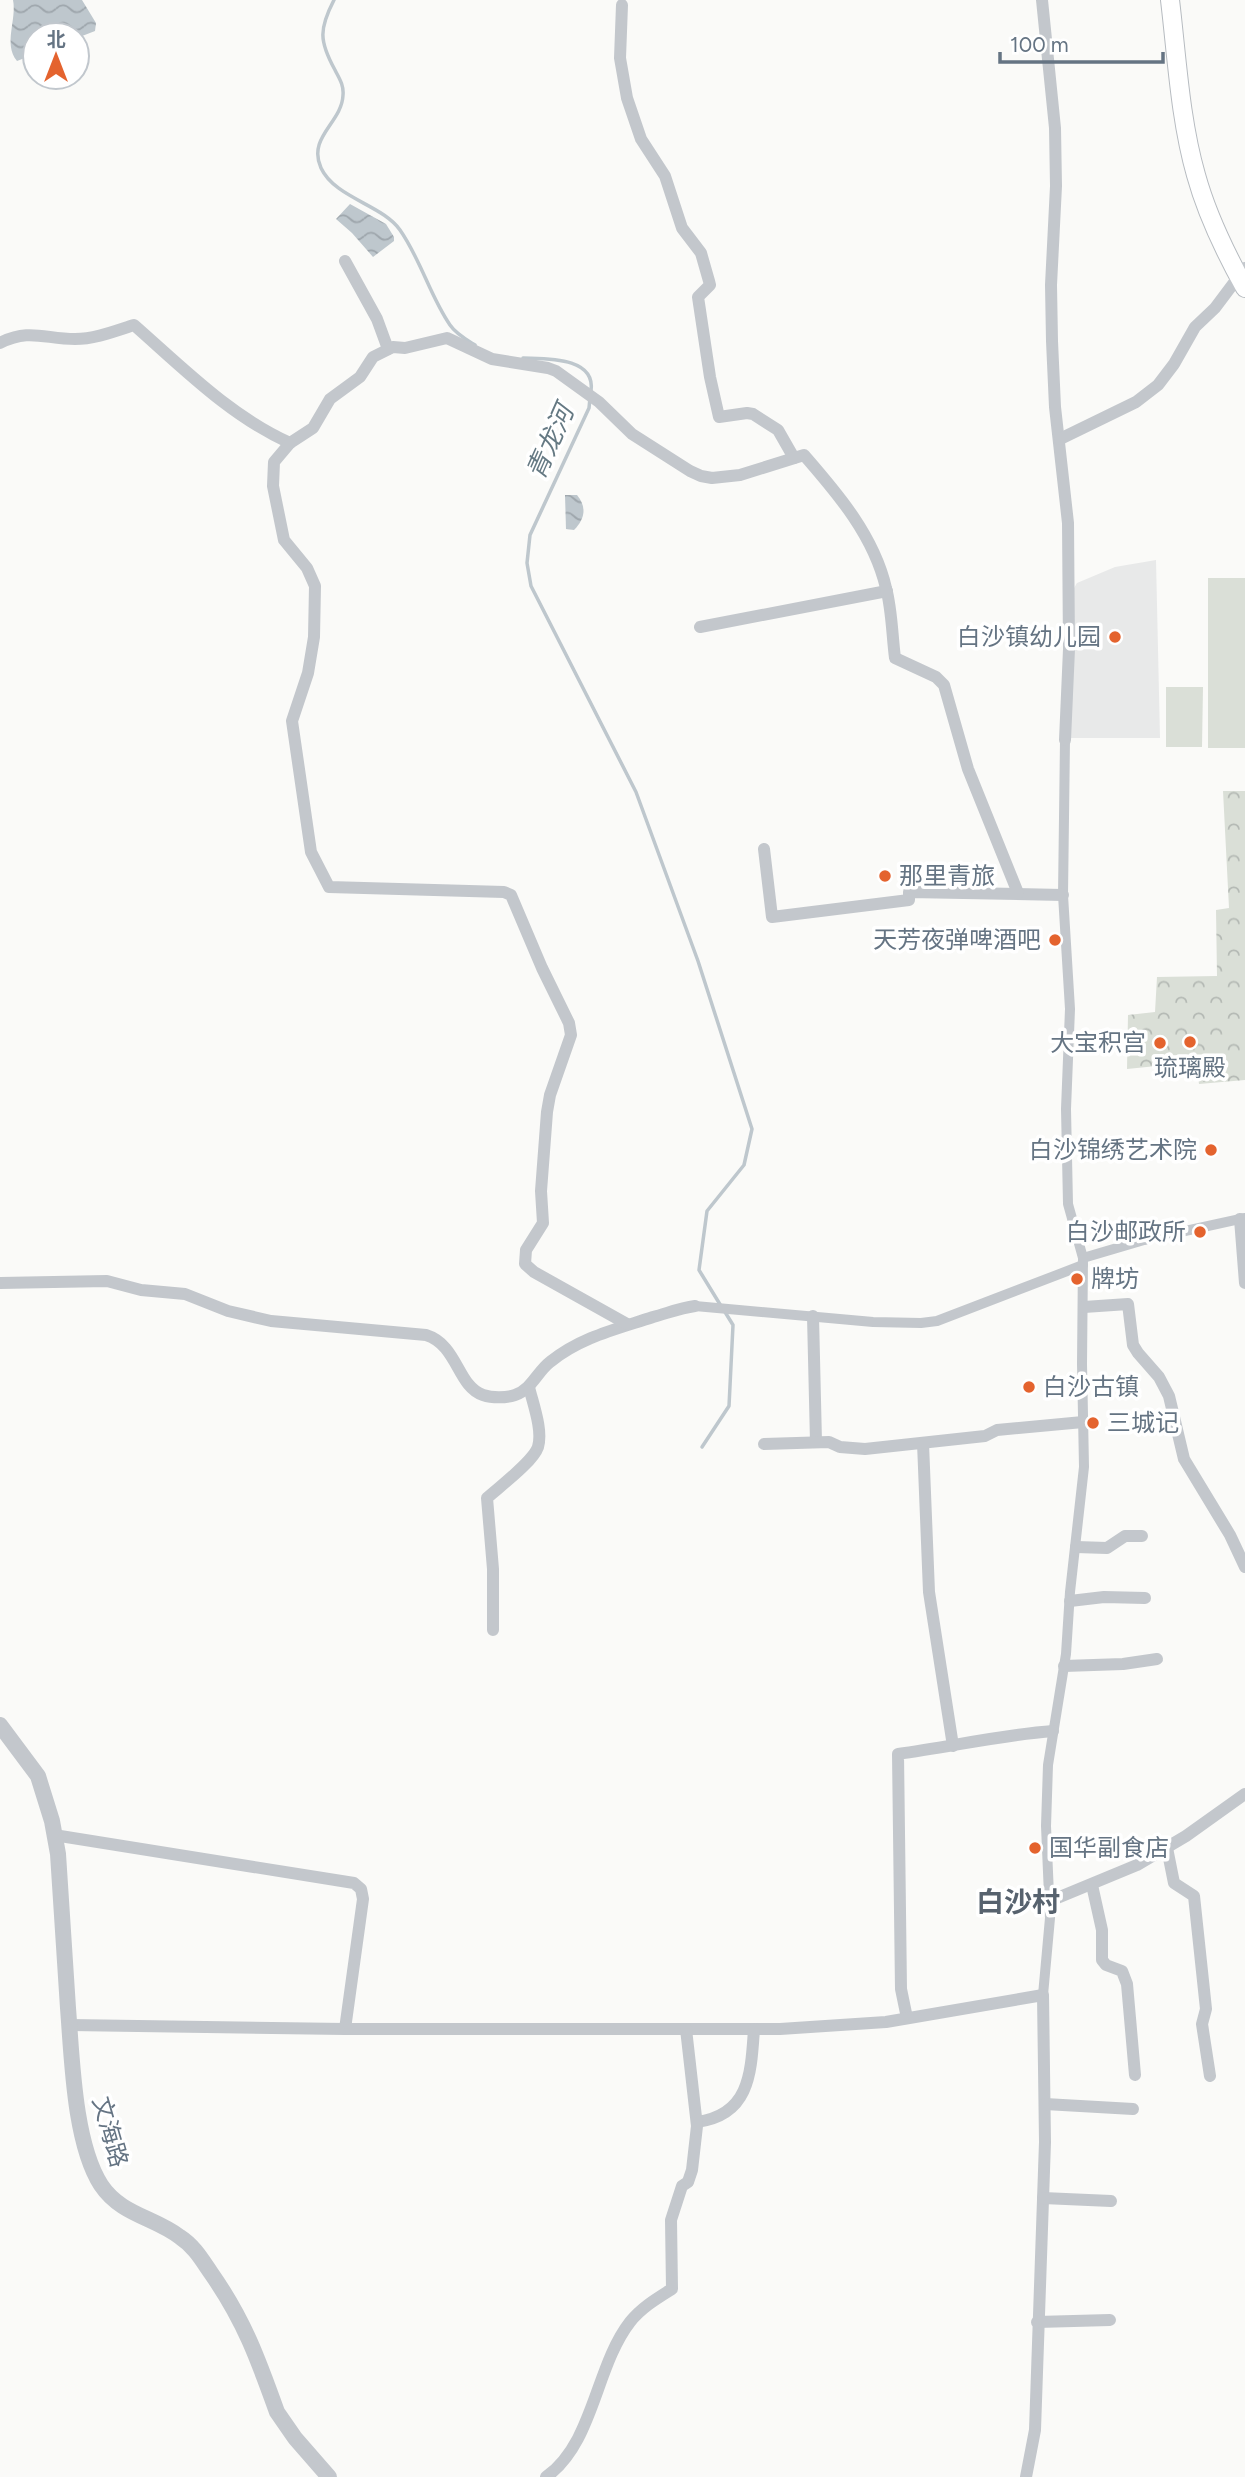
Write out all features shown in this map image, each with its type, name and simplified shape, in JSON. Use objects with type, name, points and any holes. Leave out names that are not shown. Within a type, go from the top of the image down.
[{"type":"main road","points":[[1170,0],[1195,174],[1209,214],[1243,277]]},
{"type":"street","points":[[1026,2477],[1035,2430],[1043,2198],[1043,1995],[1050,1901],[1046,1826],[1048,1765],[1064,1666],[1083,1488],[1083,1261],[1068,1204],[1066,1109],[1070,1009],[1063,895],[1069,649],[1068,523],[1055,407],[1051,313],[1056,186],[1055,128],[1042,0]]},
{"type":"street","points":[[622,5],[620,58],[627,98],[641,139],[665,176],[682,228],[701,253],[709,281],[709,285],[698,297],[719,418],[753,414],[778,429],[794,458]]},
{"type":"street","points":[[345,261],[377,319],[388,349]]},
{"type":"street","points":[[1059,439],[1136,402],[1158,385],[1174,364],[1195,327],[1243,277]]},
{"type":"street","points":[[0,344],[19,335],[79,339],[100,336],[134,325],[229,407],[264,432],[290,443]]},
{"type":"street","points":[[627,1324],[534,1272],[525,1264],[526,1250],[543,1223],[541,1191],[547,1112],[550,1095],[571,1035],[569,1023],[511,895],[504,892],[329,887],[313,860],[292,721],[308,673],[314,637],[315,586],[307,568],[284,540],[272,486],[274,462],[290,443],[310,431],[330,399],[359,377],[376,354],[388,349],[405,348],[447,338],[492,359],[548,368],[599,402],[632,434],[690,471],[701,475],[712,478],[732,476],[804,455],[848,506],[876,558],[887,591],[895,658],[936,677],[944,685],[968,769],[1018,893]]},
{"type":"street","points":[[700,627],[887,591]]},
{"type":"street","points":[[764,849],[772,917],[909,900],[909,892],[1063,895]]},
{"type":"street","points":[[0,1283],[107,1281],[141,1290],[185,1294],[228,1311],[271,1321],[426,1335],[438,1339],[447,1348],[471,1387],[477,1392],[504,1397],[516,1395],[529,1387],[549,1362],[587,1339],[679,1308],[726,1308],[873,1322],[937,1321],[1133,1243],[1242,1219],[1245,1283]]},
{"type":"street","points":[[1084,1307],[1128,1304],[1133,1345],[1159,1377],[1169,1396],[1184,1459],[1230,1535],[1245,1567]]},
{"type":"street","points":[[813,1316],[816,1442]]},
{"type":"street","points":[[493,1630],[493,1569],[487,1498],[537,1450],[539,1438],[529,1387]]},
{"type":"street","points":[[764,1444],[829,1442],[851,1449],[985,1436],[997,1430],[1083,1422]]},
{"type":"street","points":[[923,1443],[929,1592],[953,1746]]},
{"type":"street","points":[[1076,1547],[1107,1548],[1125,1536],[1142,1536]]},
{"type":"street","points":[[1070,1601],[1104,1597],[1145,1598]]},
{"type":"street","points":[[1064,1666],[1123,1664],[1157,1659]]},
{"type":"street","name":"文海路","points":[[0,1725],[38,1776],[54,1835],[58,1854],[76,2099],[91,2163],[99,2182],[122,2208],[169,2229],[197,2252],[243,2323],[277,2412],[329,2477]]},
{"type":"street","points":[[907,2018],[901,1989],[898,1754],[964,1742],[1053,1731]]},
{"type":"street","points":[[1050,1901],[1137,1865],[1167,1848],[1245,1794]]},
{"type":"street","points":[[54,1835],[354,1883],[361,1889],[363,1899],[345,2029]]},
{"type":"street","points":[[1167,1848],[1174,1883],[1194,1896],[1206,2009],[1202,2024],[1210,2077]]},
{"type":"street","points":[[1092,1885],[1102,1930],[1102,1960],[1106,1965],[1122,1971],[1127,1984],[1135,2075]]},
{"type":"street","points":[[70,2025],[345,2029],[780,2029],[855,2025],[1043,1995]]},
{"type":"street","points":[[546,2477],[559,2467],[573,2447],[624,2329],[645,2306],[672,2290],[671,2220],[682,2186],[688,2182],[692,2171],[697,2122],[686,2029]]},
{"type":"street","points":[[697,2122],[724,2113],[743,2093],[752,2070],[756,2029]]},
{"type":"street","points":[[1045,2104],[1133,2109]]},
{"type":"street","points":[[1043,2198],[1111,2201]]},
{"type":"street","points":[[1037,2322],[1110,2320]]},
{"type":"shaded area","name":"白沙镇幼儿园","points":[[1156,560],[1160,738],[1068,738],[1071,593],[1077,583],[1115,567]]},
{"type":"green space","points":[[1208,578],[1245,578],[1245,748],[1208,748]]},
{"type":"green space","points":[[1166,687],[1203,687],[1202,747],[1166,747]]},
{"type":"green space","points":[[1223,791],[1245,791],[1245,1080],[1199,1084],[1196,1062],[1127,1069],[1128,1015],[1155,1012],[1157,977],[1217,976],[1216,910],[1229,908]]},
{"type":"water","points":[[13,0],[82,0],[96,23],[95,31],[91,33],[91,21],[21,21],[21,59],[17,61],[11,47]]},
{"type":"water","points":[[350,204],[386,224],[394,237],[394,241],[373,257],[336,219]]},
{"type":"water","points":[[565,495],[577,495],[582,504],[581,522],[574,530],[566,529]]},
{"type":"waterway","name":"青龙河","points":[[334,0],[323,35],[326,51],[342,85],[343,95],[337,114],[318,147],[321,168],[337,187],[382,214],[400,230],[450,325],[475,345]]},
{"type":"waterway","name":"青龙河","points":[[523,358],[555,360],[577,365],[585,371],[590,380],[591,391]]},
{"type":"waterway","points":[[590,398],[589,408],[530,535],[527,563],[531,586],[636,792],[698,961],[752,1129],[744,1165],[707,1211],[699,1270],[721,1306]]},
{"type":"waterway","points":[[702,1447],[729,1406],[733,1325],[725,1312]]},
{"type":"place","name":"白沙镇幼儿园","points":[[1115,637]]},
{"type":"place","name":"那里青旅","points":[[885,876]]},
{"type":"place","name":"天芳夜弹啤酒吧","points":[[1055,940]]},
{"type":"place","name":"琉璃殿","points":[[1190,1042]]},
{"type":"place","name":"大宝积宫","points":[[1160,1043]]},
{"type":"place","name":"白沙锦绣艺术院","points":[[1211,1150]]},
{"type":"place","name":"白沙邮政所","points":[[1200,1232]]},
{"type":"place","name":"牌坊","points":[[1077,1279]]},
{"type":"place","name":"白沙古镇","points":[[1029,1387]]},
{"type":"place","name":"三城记","points":[[1093,1423]]},
{"type":"place","name":"国华副食店","points":[[1035,1848]]},
{"type":"district","name":"白沙村","points":[[1018,1902]]}]
